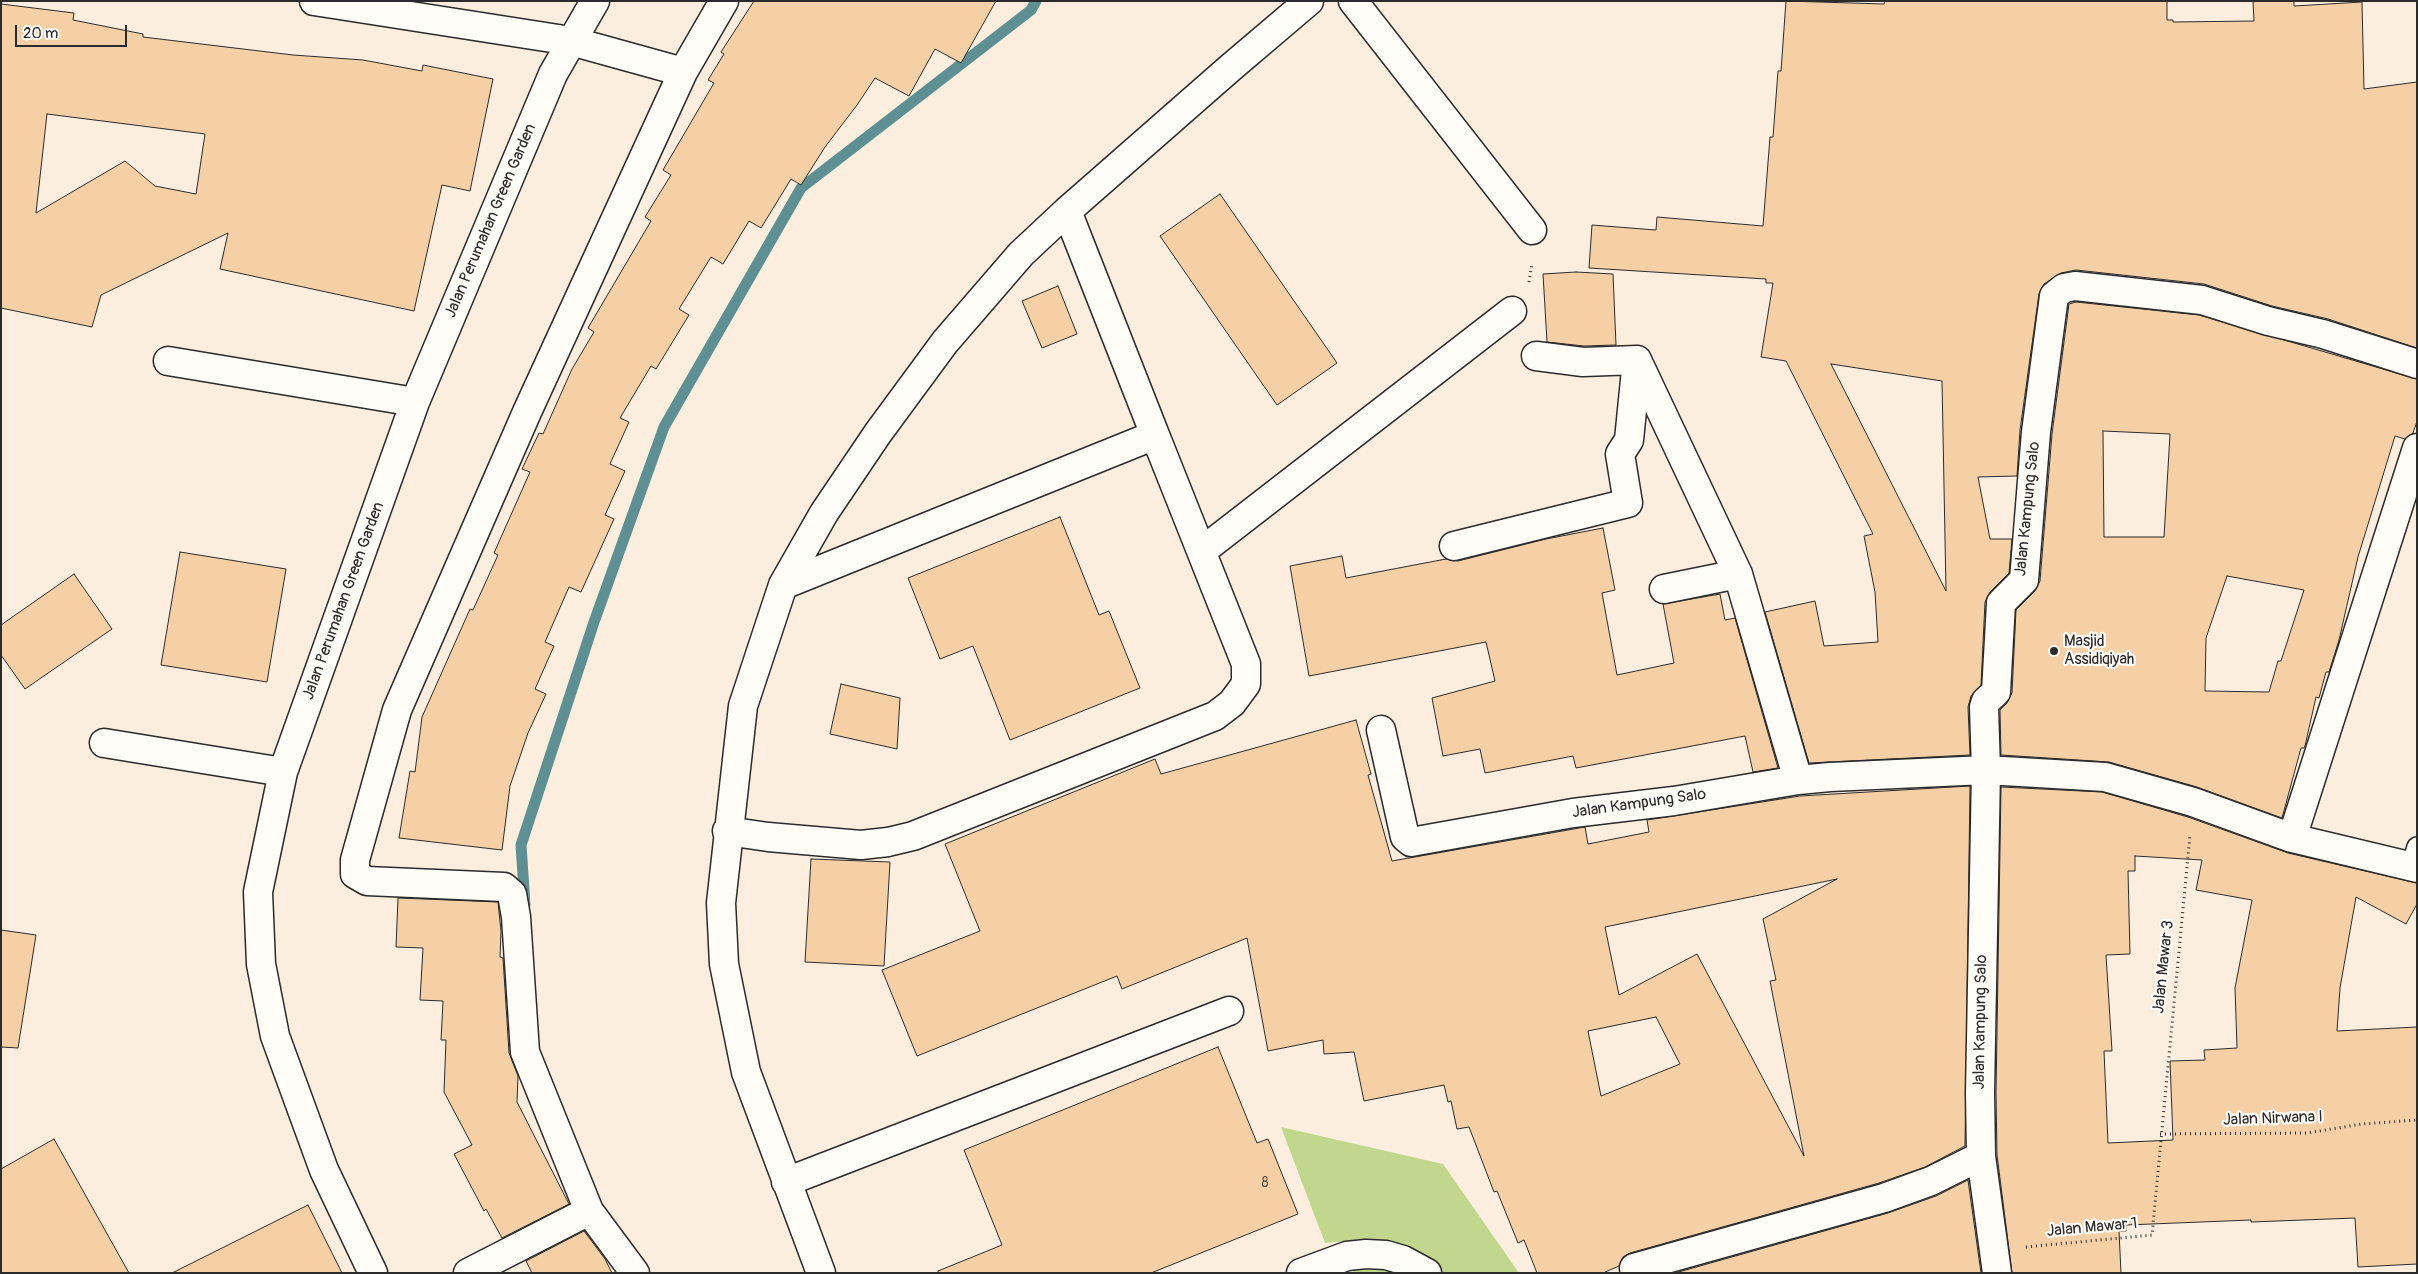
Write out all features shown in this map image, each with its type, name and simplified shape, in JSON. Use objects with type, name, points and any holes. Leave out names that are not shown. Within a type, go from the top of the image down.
[{"type":"street","points":[[314,1],[570,41],[683,72]]},
{"type":"street","name":"Jalan Perumahan Green Garden","points":[[373,1273],[324,1170],[275,1036],[261,964],[258,892],[283,772],[415,402],[553,74],[570,41],[595,1]]},
{"type":"street","points":[[635,1273],[589,1211],[525,1052],[516,917],[512,894],[504,887],[367,880],[355,874],[354,860],[397,710],[527,412],[683,72],[724,1]]},
{"type":"street","points":[[821,1273],[746,1072],[724,964],[721,903],[727,831],[742,706],[783,585],[830,505],[878,433],[945,342],[1021,254],[1067,211],[1309,1]]},
{"type":"street","points":[[1353,1],[1532,230]]},
{"type":"street","points":[[727,831],[768,837],[861,845],[888,842],[913,836],[1215,716],[1232,703],[1246,684],[1246,664],[1067,211]]},
{"type":"street","name":"Jalan Kampung Salo","points":[[1996,1261],[1981,1156],[1980,1093],[1986,770],[1984,707],[1986,701],[1996,692],[2001,603],[2024,580],[2036,432],[2054,296],[2064,288],[2075,286],[2202,300],[2268,321],[2323,334],[2417,364]]},
{"type":"street","points":[[1202,551],[1512,311]]},
{"type":"street","points":[[1536,356],[1583,362],[1636,360]]},
{"type":"street","points":[[1454,546],[1628,503],[1620,454],[1629,440],[1636,360]]},
{"type":"street","points":[[1636,360],[1738,574],[1798,780]]},
{"type":"street","points":[[168,361],[415,402]]},
{"type":"street","points":[[783,585],[1155,435]]},
{"type":"street","points":[[2292,838],[2417,448]]},
{"type":"street","points":[[1664,589],[1738,574]]},
{"type":"street","name":"Jalan Kampung Salo","points":[[1381,730],[1405,837],[1411,842],[1573,813],[1674,801],[1798,780],[1830,776],[1986,770],[2105,777],[2193,802],[2292,838],[2415,861]]},
{"type":"street","points":[[104,743],[283,772]]},
{"type":"street","points":[[786,1182],[1229,1010]]},
{"type":"street","points":[[1634,1268],[1884,1198],[1931,1181],[1981,1156]]},
{"type":"street","points":[[468,1273],[589,1211]]},
{"type":"street","points":[[1301,1273],[1347,1256],[1366,1254],[1394,1258],[1427,1273]]},
{"type":"path","points":[[1512,311],[1528,284],[1533,260],[1532,230]]},
{"type":"path","name":"Jalan Mawar 3","points":[[2160,1134],[2193,802]]},
{"type":"path","name":"Jalan Nirwana I","points":[[2160,1134],[2307,1132],[2362,1124],[2417,1120]]},
{"type":"path","name":"Jalan Mawar 1","points":[[1996,1261],[2152,1235],[2160,1134]]},
{"type":"green space","points":[[1281,1127],[1443,1164],[1519,1273],[1443,1273],[1368,1239],[1325,1243]]},
{"type":"green space","points":[[1341,1248],[1415,1273],[1354,1273]]},
{"type":"building","points":[[754,1],[996,1],[961,63],[935,49],[909,96],[875,78],[825,147],[801,185],[791,179],[761,228],[749,221],[723,264],[711,257],[679,309],[689,315],[656,369],[651,366],[620,418],[629,422],[610,464],[625,471],[605,515],[614,519],[581,592],[569,587],[545,642],[554,646],[535,689],[546,694],[528,733],[510,786],[502,850],[399,838],[410,771],[415,772],[422,717],[470,609],[473,610],[498,555],[494,553],[530,472],[522,469],[539,433],[543,434],[572,369],[594,332],[588,328],[651,221],[645,217],[671,175],[663,170],[714,83],[708,80],[724,54],[721,52]]},
{"type":"building","points":[[1786,1],[1884,4],[1885,1],[2167,1],[2167,20],[2173,20],[2173,22],[2254,21],[2253,1],[2294,1],[2294,6],[2362,2],[2364,89],[2417,82],[2417,348],[2328,319],[2272,306],[2204,284],[2076,270],[2061,273],[2044,284],[2039,294],[2020,430],[2017,476],[1978,477],[1990,539],[2012,539],[2009,573],[1990,592],[1985,602],[1981,685],[1971,696],[1968,707],[1970,755],[1809,763],[1765,612],[1815,601],[1824,646],[1878,642],[1875,592],[1864,536],[1873,534],[1786,361],[1761,357],[1773,283],[1766,283],[1766,279],[1589,268],[1592,225],[1656,230],[1657,217],[1763,226],[1770,137],[1773,137],[1778,71],[1781,71]],"holes":[[[1831,364],[1942,381],[1946,591]]]},
{"type":"building","points":[[1,4],[74,13],[73,20],[143,34],[143,37],[293,55],[363,60],[422,71],[423,65],[493,79],[470,191],[442,185],[414,311],[220,269],[228,233],[101,295],[92,327],[1,308]],"holes":[[[47,114],[205,134],[196,194],[155,186],[125,161],[36,213]]]},
{"type":"building","points":[[1220,194],[1337,363],[1277,405],[1160,236]]},
{"type":"building","points":[[1576,272],[1613,274],[1616,345],[1584,346],[1547,342],[1543,274]]},
{"type":"building","points":[[1058,286],[1077,334],[1042,348],[1022,301]]},
{"type":"building","points":[[2076,302],[2199,315],[2417,379],[2417,421],[2413,433],[2405,439],[2395,436],[2358,557],[2339,640],[2329,672],[2326,672],[2319,698],[2316,697],[2305,746],[2301,748],[2282,818],[2197,787],[2109,762],[2001,755],[2000,710],[2007,703],[2012,693],[2016,610],[2035,591],[2040,581],[2052,434],[2069,304]],"holes":[[[2103,431],[2170,434],[2164,537],[2104,537]],[[2227,576],[2304,590],[2281,661],[2278,661],[2269,692],[2205,691],[2206,638]]]},
{"type":"building","points":[[1060,517],[1099,615],[1109,611],[1140,688],[1010,740],[973,646],[940,659],[908,578]]},
{"type":"building","points":[[1603,528],[1615,590],[1602,593],[1617,675],[1674,663],[1663,604],[1720,594],[1725,620],[1735,618],[1778,768],[1753,772],[1745,736],[1576,768],[1573,756],[1485,773],[1480,749],[1443,756],[1432,698],[1495,681],[1486,642],[1309,676],[1290,566],[1342,556],[1346,578],[1446,559],[1458,561],[1546,539]]},
{"type":"building","points":[[180,552],[286,569],[267,682],[161,665]]},
{"type":"building","points":[[74,574],[112,629],[25,689],[1,655],[1,625]]},
{"type":"building","points":[[841,684],[900,698],[897,749],[830,734]]},
{"type":"building","points":[[1356,720],[1371,774],[1368,775],[1392,861],[1585,827],[1588,844],[1649,832],[1647,820],[1800,796],[1970,786],[1965,1146],[1925,1167],[1879,1183],[1630,1253],[1623,1257],[1619,1266],[1603,1273],[1537,1273],[1524,1240],[1518,1243],[1497,1191],[1494,1192],[1469,1127],[1457,1129],[1451,1101],[1448,1102],[1444,1085],[1364,1101],[1354,1052],[1324,1054],[1323,1040],[1268,1051],[1247,938],[1122,989],[1117,976],[917,1056],[882,970],[980,931],[945,844],[1155,759],[1161,774]],"holes":[[[1837,879],[1763,919],[1776,980],[1770,981],[1804,1156],[1697,954],[1619,995],[1605,927]],[[1656,1017],[1680,1064],[1601,1096],[1588,1031]]]},
{"type":"building","points":[[2001,787],[2102,792],[2188,817],[2288,853],[2417,883],[2417,904],[2406,924],[2356,897],[2340,988],[2337,1031],[2417,1027],[2417,1264],[2358,1267],[2355,1218],[2251,1222],[2251,1220],[2126,1225],[2126,1231],[2119,1231],[2121,1273],[2012,1273],[1997,1155],[1996,1093]],"holes":[[[2135,856],[2202,860],[2196,890],[2252,900],[2235,988],[2237,1048],[2204,1050],[2205,1060],[2170,1061],[2173,1140],[2108,1143],[2104,1051],[2112,1051],[2106,955],[2130,954],[2128,871],[2135,871]]]},
{"type":"building","points":[[811,859],[890,862],[884,966],[805,962]]},
{"type":"building","points":[[398,898],[498,902],[501,931],[500,957],[503,958],[509,1053],[518,1076],[517,1102],[569,1204],[502,1238],[486,1209],[484,1211],[454,1154],[472,1145],[444,1092],[446,1040],[441,1040],[443,1001],[420,1000],[423,948],[396,947]]},
{"type":"building","points":[[1,930],[36,935],[18,1048],[1,1047]]},
{"type":"building","points":[[1218,1047],[1257,1143],[1268,1139],[1298,1214],[1151,1273],[938,1273],[938,1271],[1002,1245],[964,1150]]},
{"type":"building","points":[[54,1139],[129,1273],[1,1273],[1,1169]]},
{"type":"building","points":[[1968,1180],[1981,1273],[1675,1273],[1888,1213],[1936,1196]]},
{"type":"building","points":[[308,1205],[342,1273],[172,1273]]},
{"type":"building","points":[[584,1231],[605,1259],[612,1273],[532,1273],[526,1261]]},
{"type":"waterway","points":[[525,905],[521,845],[594,622],[664,427],[801,188],[1031,10],[1036,1]]},
{"type":"place","name":"Masjid Assidiqiyah","points":[[2054,651]]}]
